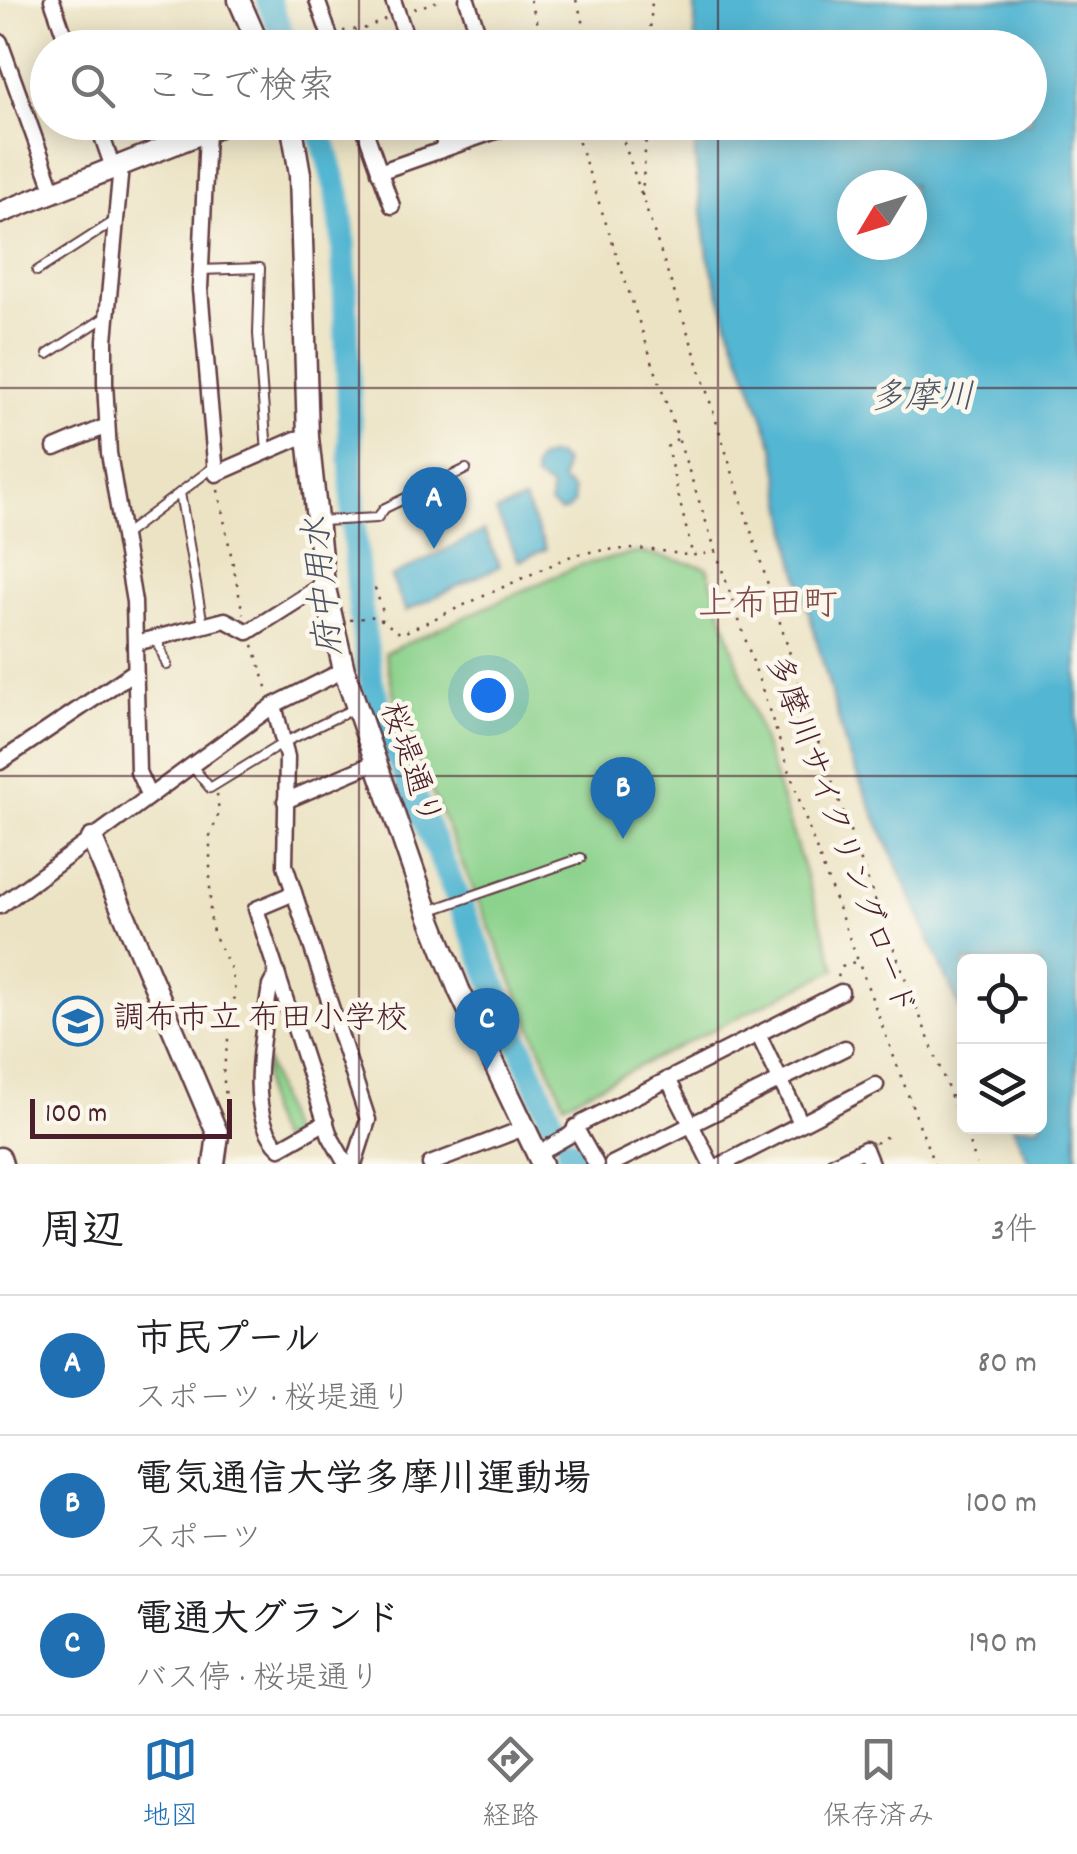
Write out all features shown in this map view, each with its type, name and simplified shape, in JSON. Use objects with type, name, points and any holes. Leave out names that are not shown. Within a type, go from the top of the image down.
[{"type":"street","points":[[52,0],[63,30]]},
{"type":"street","points":[[239,0],[252,30]]},
{"type":"street","points":[[317,0],[324,30]]},
{"type":"street","points":[[393,0],[404,30]]},
{"type":"street","points":[[467,0],[478,30]]},
{"type":"street","points":[[0,42],[30,125]]},
{"type":"street","points":[[35,140],[54,192]]},
{"type":"street","points":[[105,140],[117,167],[118,219],[108,316],[107,426],[134,602],[138,772],[148,794]]},
{"type":"street","points":[[0,213],[186,140]]},
{"type":"street","points":[[207,140],[200,270],[215,470],[308,437]]},
{"type":"street","name":"桜堤通り","points":[[294,140],[300,174],[308,437],[324,584],[344,670],[374,763],[459,990],[539,1159]]},
{"type":"street","points":[[368,140],[392,206]]},
{"type":"street","points":[[443,140],[446,148]]},
{"type":"street","points":[[380,172],[469,140]]},
{"type":"street","points":[[56,448],[107,426]]},
{"type":"street","points":[[136,642],[226,620],[248,632],[324,584]]},
{"type":"street","points":[[0,762],[136,670]]},
{"type":"street","points":[[0,906],[148,794],[274,706],[344,670]]},
{"type":"street","points":[[274,706],[284,742],[285,865],[368,1120],[354,1164]]},
{"type":"street","points":[[285,800],[374,763]]},
{"type":"street","points":[[92,839],[218,1136],[214,1164]]},
{"type":"street","points":[[294,892],[256,909],[326,1122],[346,1164]]},
{"type":"street","points":[[277,974],[270,986],[258,1076],[266,1128],[280,1148],[326,1122]]},
{"type":"street","points":[[539,1159],[570,1136],[574,1127],[841,992]]},
{"type":"street","points":[[758,1034],[802,1123]]},
{"type":"street","points":[[612,1164],[844,1048]]},
{"type":"street","points":[[668,1079],[711,1164]]},
{"type":"street","points":[[723,1164],[876,1085]]},
{"type":"street","points":[[574,1127],[596,1164]]},
{"type":"street","points":[[430,1164],[524,1128]]},
{"type":"street","points":[[834,1164],[865,1149],[871,1164]]},
{"type":"lane","points":[[37,271],[118,219]]},
{"type":"lane","points":[[200,270],[260,268],[258,334],[267,452]]},
{"type":"lane","points":[[48,354],[108,316]]},
{"type":"lane","points":[[317,521],[377,518],[385,508],[466,469]]},
{"type":"lane","points":[[124,535],[215,470]]},
{"type":"lane","points":[[180,493],[204,625]]},
{"type":"lane","points":[[156,637],[167,665]]},
{"type":"lane","points":[[191,765],[210,788],[284,742],[356,708]]},
{"type":"lane","points":[[428,912],[581,858]]},
{"type":"path","points":[[530,0],[540,30]]},
{"type":"path","points":[[576,0],[586,30]]},
{"type":"path","points":[[650,30],[652,0]]},
{"type":"path","name":"多摩川サイクリングロード","points":[[578,140],[812,838],[934,1164]]},
{"type":"path","points":[[623,140],[809,716],[976,1164]]},
{"type":"path","points":[[642,198],[646,140]]},
{"type":"path","points":[[678,439],[667,447],[692,558]]},
{"type":"path","points":[[215,470],[248,632],[274,706]]},
{"type":"path","points":[[352,620],[376,616],[401,634],[570,556],[594,550],[651,550],[692,558],[716,550]]},
{"type":"path","points":[[376,588],[385,620]]},
{"type":"path","points":[[216,784],[219,813],[210,836],[210,915],[231,969],[235,992],[223,1074],[230,1129]]},
{"type":"path","points":[[842,967],[858,960]]},
{"type":"path","points":[[865,1149],[891,1134]]},
{"type":"green space","points":[[640,552],[707,567],[836,969],[564,1103],[397,710],[385,653],[580,565]]},
{"type":"green space","points":[[266,1059],[291,1137],[279,1140],[266,1101]]},
{"type":"water","name":"多摩川","points":[[695,0],[1077,0],[1077,1164],[1030,1164],[1016,1134],[1047,1134],[1047,954],[957,954],[957,1001],[848,754],[793,554],[775,449],[708,256],[695,140],[1047,140],[1047,30],[695,30]]},
{"type":"water","points":[[547,456],[564,462],[562,482],[573,490],[574,503],[568,510],[560,512],[550,504],[551,488],[535,478],[538,460]]},
{"type":"water","points":[[524,500],[546,549],[519,561],[496,512]]},
{"type":"water","points":[[484,531],[500,566],[406,611],[391,577]]},
{"type":"waterway","name":"府中用水","points":[[268,0],[280,30]]},
{"type":"waterway","name":"府中用水","points":[[323,140],[338,194],[343,236],[354,532],[371,681],[386,729],[556,1130]]},
{"type":"waterway","name":"府中用水","points":[[568,1149],[578,1164]]},
{"type":"place","name":"市民プール","points":[[434,549]]},
{"type":"place","name":"電気通信大学多摩川運動場","points":[[623,839]]},
{"type":"place","name":"調布市立 布田小学校","points":[[78,1021]]},
{"type":"place","name":"電通大グランド","points":[[487,1070]]},
{"type":"district","name":"上布田町","points":[[768,607]]}]
